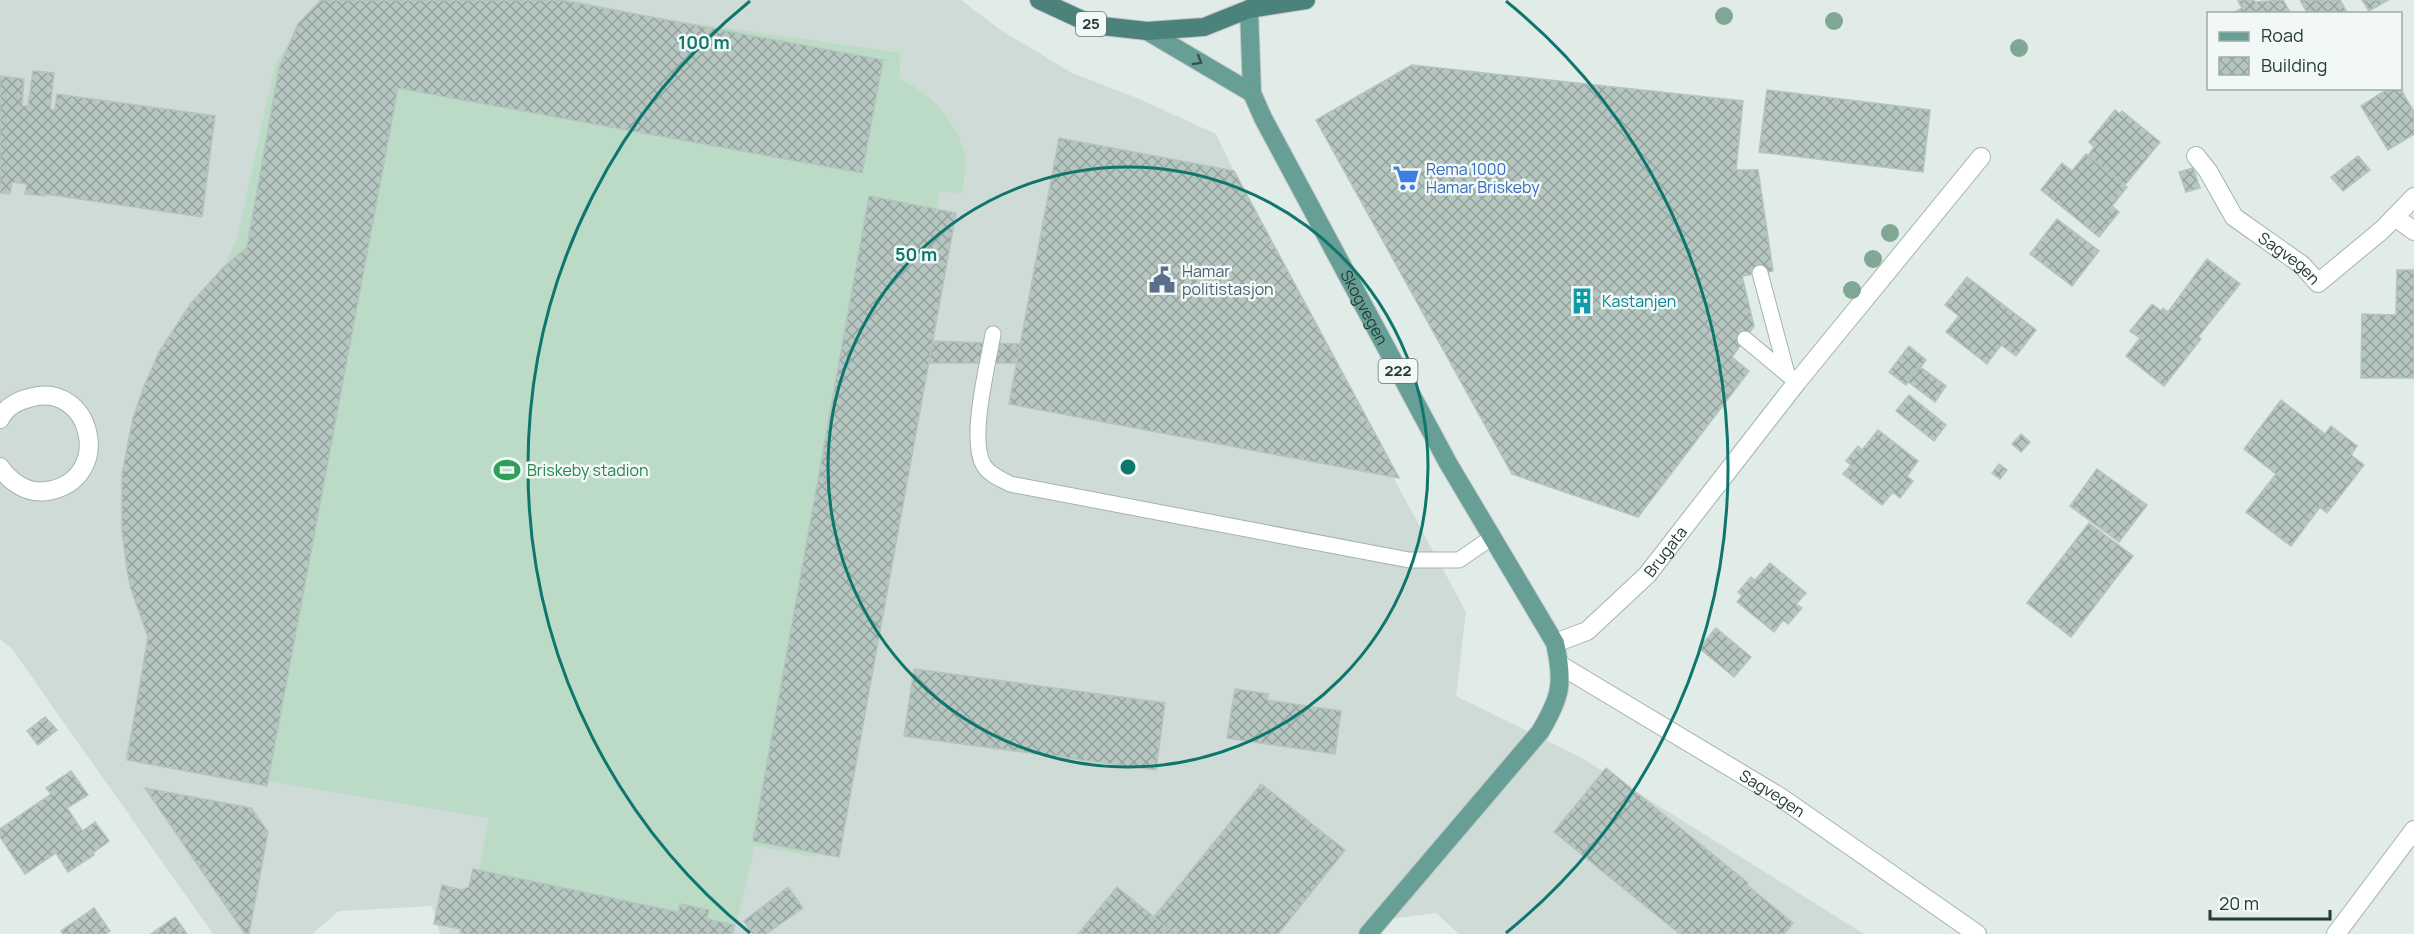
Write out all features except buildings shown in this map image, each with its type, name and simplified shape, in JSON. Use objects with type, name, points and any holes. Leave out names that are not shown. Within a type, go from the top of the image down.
[{"type":"highway","name":"25","points":[[1039,0],[1093,25],[1147,31],[1204,27],[1251,4],[1306,0]]},
{"type":"main road","name":"Skogvegen","points":[[1251,4],[1252,93],[1304,197],[1491,538],[1555,643]]},
{"type":"main road","points":[[1147,31],[1252,93]]},
{"type":"main road","name":"222","points":[[1368,934],[1539,732],[1554,709],[1560,690],[1560,665],[1555,643]]},
{"type":"street","name":"Sagvegen","points":[[2196,156],[2208,171],[2234,217],[2302,265],[2318,283],[2414,198]]},
{"type":"street","name":"Brugata","points":[[1555,643],[1587,630],[1647,575],[1792,378],[1981,157]]},
{"type":"street","points":[[2395,217],[2414,231]]},
{"type":"street","points":[[0,419],[19,400],[35,396],[58,398],[77,411],[88,432],[89,449],[84,465],[73,480],[59,489],[42,491],[0,484]]},
{"type":"street","points":[[0,467],[8,478],[21,487]]},
{"type":"street","name":"Sagvegen","points":[[1560,665],[1780,797],[1977,934]]},
{"type":"street","points":[[2336,934],[2414,830]]},
{"type":"lane","points":[[1760,273],[1792,378]]},
{"type":"lane","points":[[993,334],[976,436],[978,452],[984,465],[990,473],[1010,484],[1409,560],[1459,560],[1491,538]]},
{"type":"lane","points":[[1745,339],[1792,378]]},
{"type":"shaded area","points":[[0,0],[961,0],[999,29],[1072,73],[1137,98],[1216,134],[1277,262],[1466,612],[1456,696],[1582,758],[1864,934],[1459,934],[1436,913],[1388,919],[1376,934],[440,934],[432,906],[339,911],[312,934],[213,934],[12,649],[0,639]]},
{"type":"green space","name":"Briskeby stadion","points":[[327,0],[575,0],[650,17],[901,53],[899,78],[921,92],[941,109],[956,131],[965,155],[963,193],[940,192],[815,857],[755,846],[734,934],[466,934],[489,818],[125,757],[151,637],[128,450],[133,418],[145,389],[223,268],[237,239],[275,64],[298,29]]},
{"type":"place","name":"Rema 1000 Hamar Briskeby","points":[[1406,178]]},
{"type":"place","name":"Hamar politistasjon","points":[[1162,280]]},
{"type":"place","name":"Kastanjen","points":[[1582,301]]},
{"type":"place","name":"Briskeby stadion","points":[[507,470]]}]
